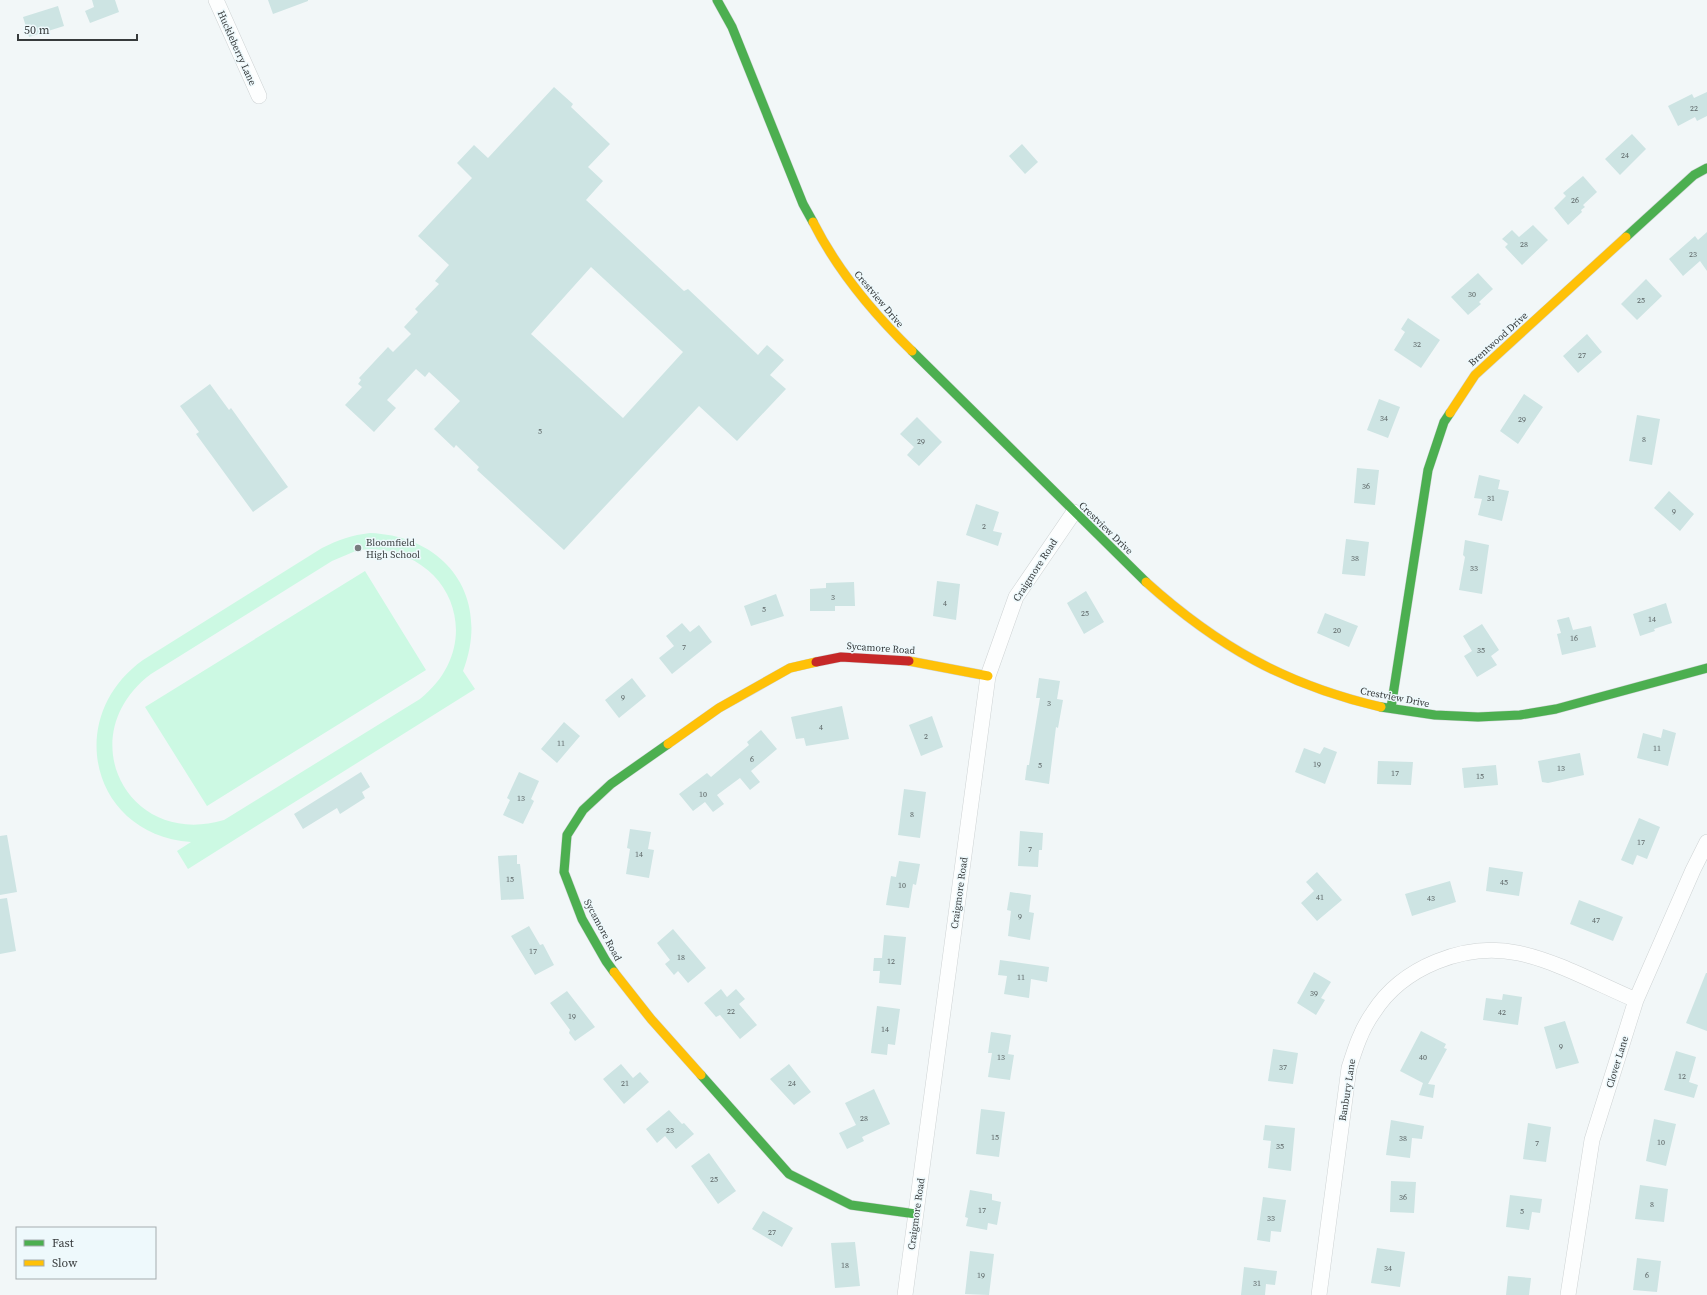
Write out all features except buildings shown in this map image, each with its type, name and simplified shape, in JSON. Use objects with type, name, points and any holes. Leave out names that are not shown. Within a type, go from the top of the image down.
[{"type":"street","name":"Huckleberry Lane","points":[[216,0],[259,96]]},
{"type":"street","name":"Crestview Drive","points":[[717,0],[732,27],[803,204],[835,261],[862,297],[891,331],[1074,512],[1171,604],[1230,648],[1280,675],[1316,689],[1368,705],[1440,717],[1470,718],[1521,715],[1558,709],[1705,674]]},
{"type":"street","name":"Brentwood Drive","points":[[1391,708],[1428,470],[1444,422],[1458,397],[1475,375],[1694,175],[1707,168]]},
{"type":"street","name":"Craigmore Road","points":[[905,1295],[988,676],[1016,597],[1074,512]]},
{"type":"street","name":"Sycamore Road","points":[[916,1214],[851,1205],[789,1174],[783,1168],[651,1019],[606,961],[582,918],[564,872],[567,835],[583,810],[611,784],[719,708],[790,668],[841,656],[917,662],[988,676]]},
{"type":"street","name":"Clover Lane","points":[[1568,1295],[1592,1140],[1636,1000],[1693,870],[1707,842]]},
{"type":"street","name":"Banbury Lane","points":[[1319,1295],[1349,1068],[1357,1040],[1373,1012],[1392,990],[1418,971],[1436,962],[1461,954],[1491,950],[1517,953],[1541,959],[1636,1000]]},
{"type":"green space","points":[[370,533],[397,537],[421,546],[441,559],[456,576],[466,596],[471,619],[470,644],[463,671],[475,689],[188,869],[177,851],[191,842],[157,835],[130,819],[111,796],[100,770],[97,741],[103,712],[118,684],[143,660],[322,548],[345,538]],"holes":[[[372,549],[401,555],[424,567],[442,585],[452,606],[456,630],[452,654],[440,678],[420,699],[224,820],[190,825],[160,818],[137,803],[121,781],[113,755],[115,727],[127,699],[151,674],[332,561],[358,550]]]},
{"type":"green space","points":[[365,571],[426,670],[207,806],[145,707]]},
{"type":"traffic: fast","points":[[717,0],[732,27],[803,204],[813,222]]},
{"type":"traffic: fast","points":[[1626,237],[1694,175],[1707,168]]},
{"type":"traffic: fast","points":[[912,351],[1146,582]]},
{"type":"traffic: fast","points":[[1391,708],[1428,470],[1444,422],[1450,413]]},
{"type":"traffic: fast","points":[[1381,707],[1435,715],[1478,717],[1520,715],[1556,709],[1707,668]]},
{"type":"traffic: fast","points":[[614,972],[582,919],[564,872],[567,835],[583,810],[611,784],[668,744]]},
{"type":"traffic: fast","points":[[701,1075],[789,1174],[851,1205],[916,1214]]},
{"type":"traffic: slow","points":[[813,222],[833,257],[857,291],[870,307],[912,351]]},
{"type":"traffic: slow","points":[[1450,413],[1475,375],[1626,237]]},
{"type":"traffic: slow","points":[[1146,582],[1199,625],[1254,660],[1284,675],[1314,687],[1381,707]]},
{"type":"traffic: slow","points":[[909,661],[988,676]]},
{"type":"traffic: slow","points":[[668,744],[719,708],[790,668],[816,662]]},
{"type":"traffic: slow","points":[[614,972],[651,1019],[701,1075]]},
{"type":"traffic: jam","points":[[816,662],[841,657],[909,661]]},
{"type":"place","name":"Bloomfield High School","points":[[358,548]]}]
